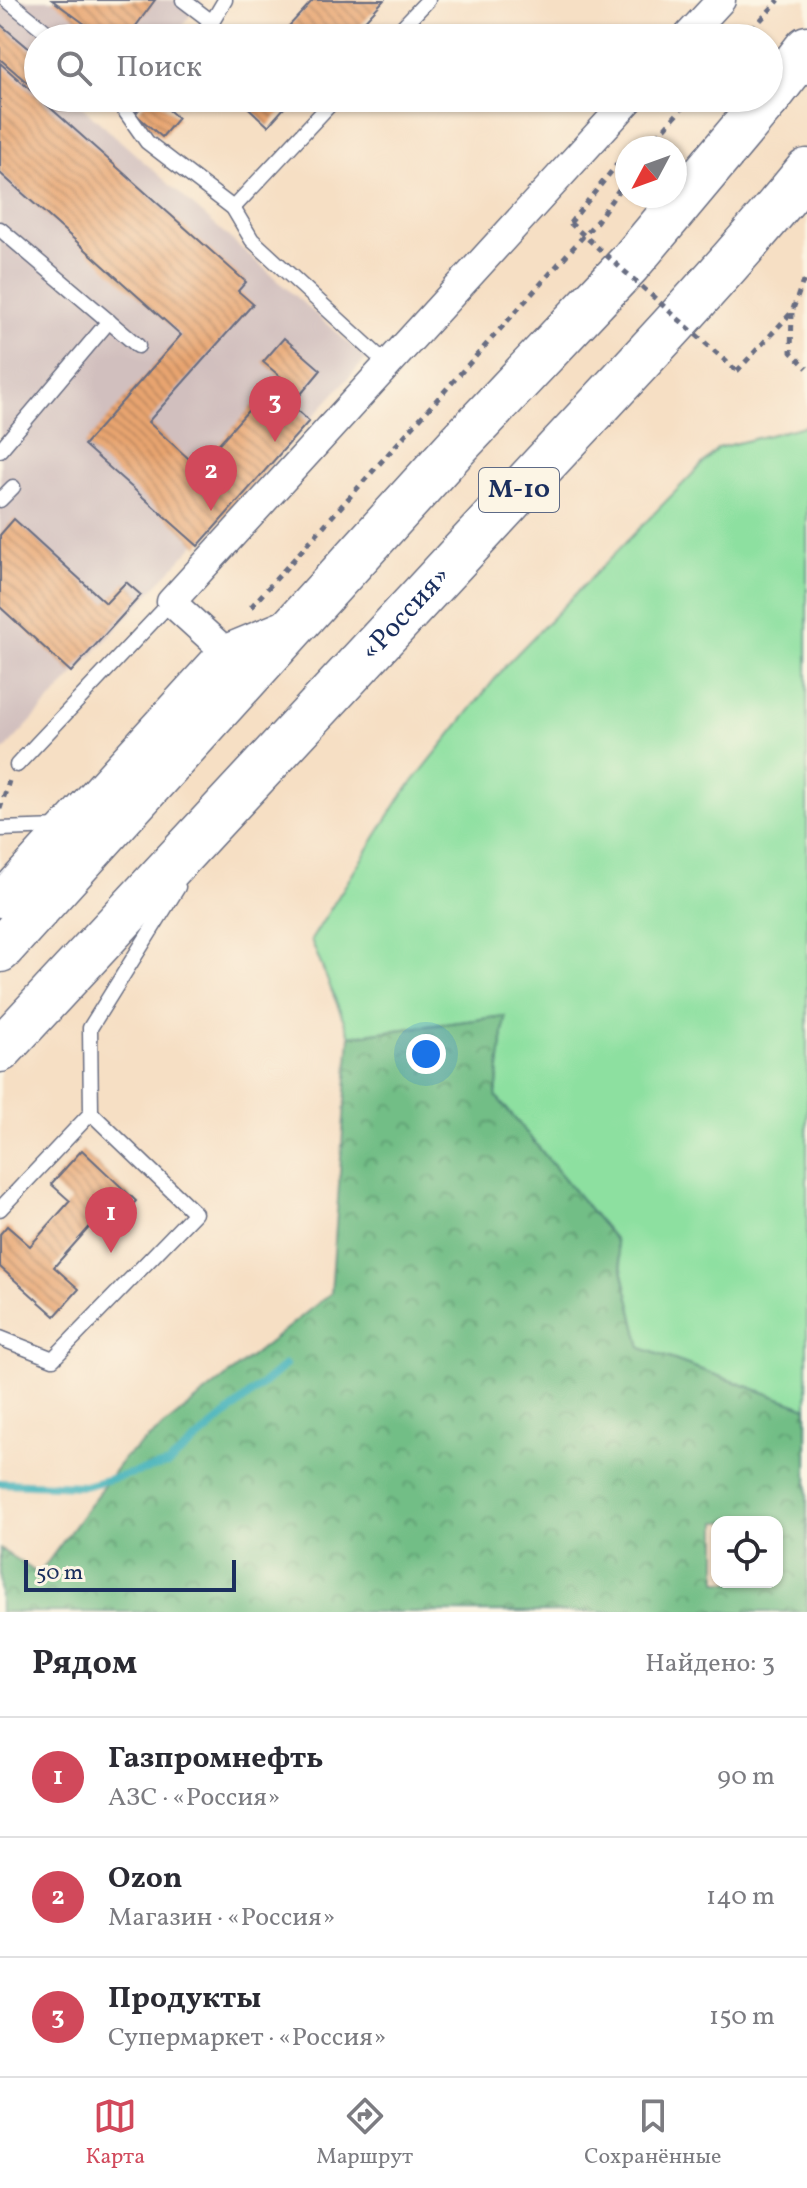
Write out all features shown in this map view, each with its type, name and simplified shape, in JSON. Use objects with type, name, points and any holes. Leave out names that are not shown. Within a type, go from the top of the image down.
[{"type":"highway","name":"М-10","points":[[783,80],[807,48]]},
{"type":"highway","name":"М-10","points":[[0,950],[295,623],[629,264],[757,112]]},
{"type":"highway","name":"«Россия»","points":[[0,1050],[659,342],[807,171]]},
{"type":"street","points":[[699,24],[721,0]]},
{"type":"street","points":[[222,648],[171,602],[618,112]]},
{"type":"street","points":[[0,900],[69,826],[222,648],[295,623]]},
{"type":"lane","points":[[7,0],[37,24]]},
{"type":"lane","points":[[183,0],[212,22],[225,0]]},
{"type":"lane","points":[[405,24],[428,0]]},
{"type":"lane","points":[[126,112],[147,142],[233,208],[252,240],[388,365]]},
{"type":"lane","points":[[233,208],[323,112]]},
{"type":"lane","points":[[3,238],[138,346]]},
{"type":"lane","points":[[0,450],[109,321]]},
{"type":"lane","points":[[0,500],[13,487]]},
{"type":"lane","points":[[17,765],[171,602]]},
{"type":"lane","points":[[0,1209],[91,1113],[90,1028],[228,807]]},
{"type":"lane","points":[[0,829],[69,826]]},
{"type":"lane","points":[[0,1338],[53,1359],[195,1213],[91,1113]]},
{"type":"path","points":[[757,24],[779,0]]},
{"type":"path","points":[[658,136],[679,112]]},
{"type":"path","points":[[615,167],[570,223],[737,371],[792,312]]},
{"type":"path","points":[[222,648],[597,221],[615,195]]},
{"type":"path","points":[[807,277],[792,312],[791,352],[807,368]]},
{"type":"path","points":[[0,810],[17,765]]},
{"type":"shaded area","points":[[0,0],[201,0],[184,24],[24,24],[24,112],[88,112],[366,359],[0,755]]},
{"type":"green space","points":[[807,424],[807,1408],[641,1348],[615,1240],[496,1096],[505,1016],[350,1036],[311,940],[400,798],[507,664],[718,448]]},
{"type":"green space","points":[[505,1016],[496,1096],[615,1240],[641,1348],[807,1408],[807,1612],[0,1612],[0,1549],[39,1574],[124,1458],[331,1293],[350,1036]]},
{"type":"building","points":[[52,0],[155,0],[137,24],[85,24]]},
{"type":"building","points":[[313,0],[384,0],[362,24],[291,24]]},
{"type":"building","points":[[0,24],[24,44],[24,80],[0,59]]},
{"type":"building","points":[[0,63],[24,84],[24,112],[55,112],[246,282],[238,291],[253,304],[148,422],[198,467],[270,386],[309,421],[198,546],[84,445],[181,335],[0,173]]},
{"type":"building","points":[[171,112],[178,118],[162,137],[135,114]]},
{"type":"building","points":[[253,112],[280,112],[268,126]]},
{"type":"building","points":[[284,338],[321,370],[301,394],[263,362]]},
{"type":"building","points":[[14,519],[106,603],[126,582],[141,595],[71,672],[0,607],[0,535]]},
{"type":"building","points":[[82,1150],[136,1201],[105,1235],[93,1223],[54,1267],[79,1289],[55,1316],[0,1267],[0,1234],[7,1226],[30,1246],[70,1201],[51,1184]]},
{"type":"waterway","points":[[0,1483],[84,1486],[168,1464],[285,1365]]},
{"type":"place","name":"Продукты","points":[[275,442]]},
{"type":"place","name":"Ozon","points":[[211,511]]},
{"type":"place","name":"Газпромнефть","points":[[111,1253]]}]
